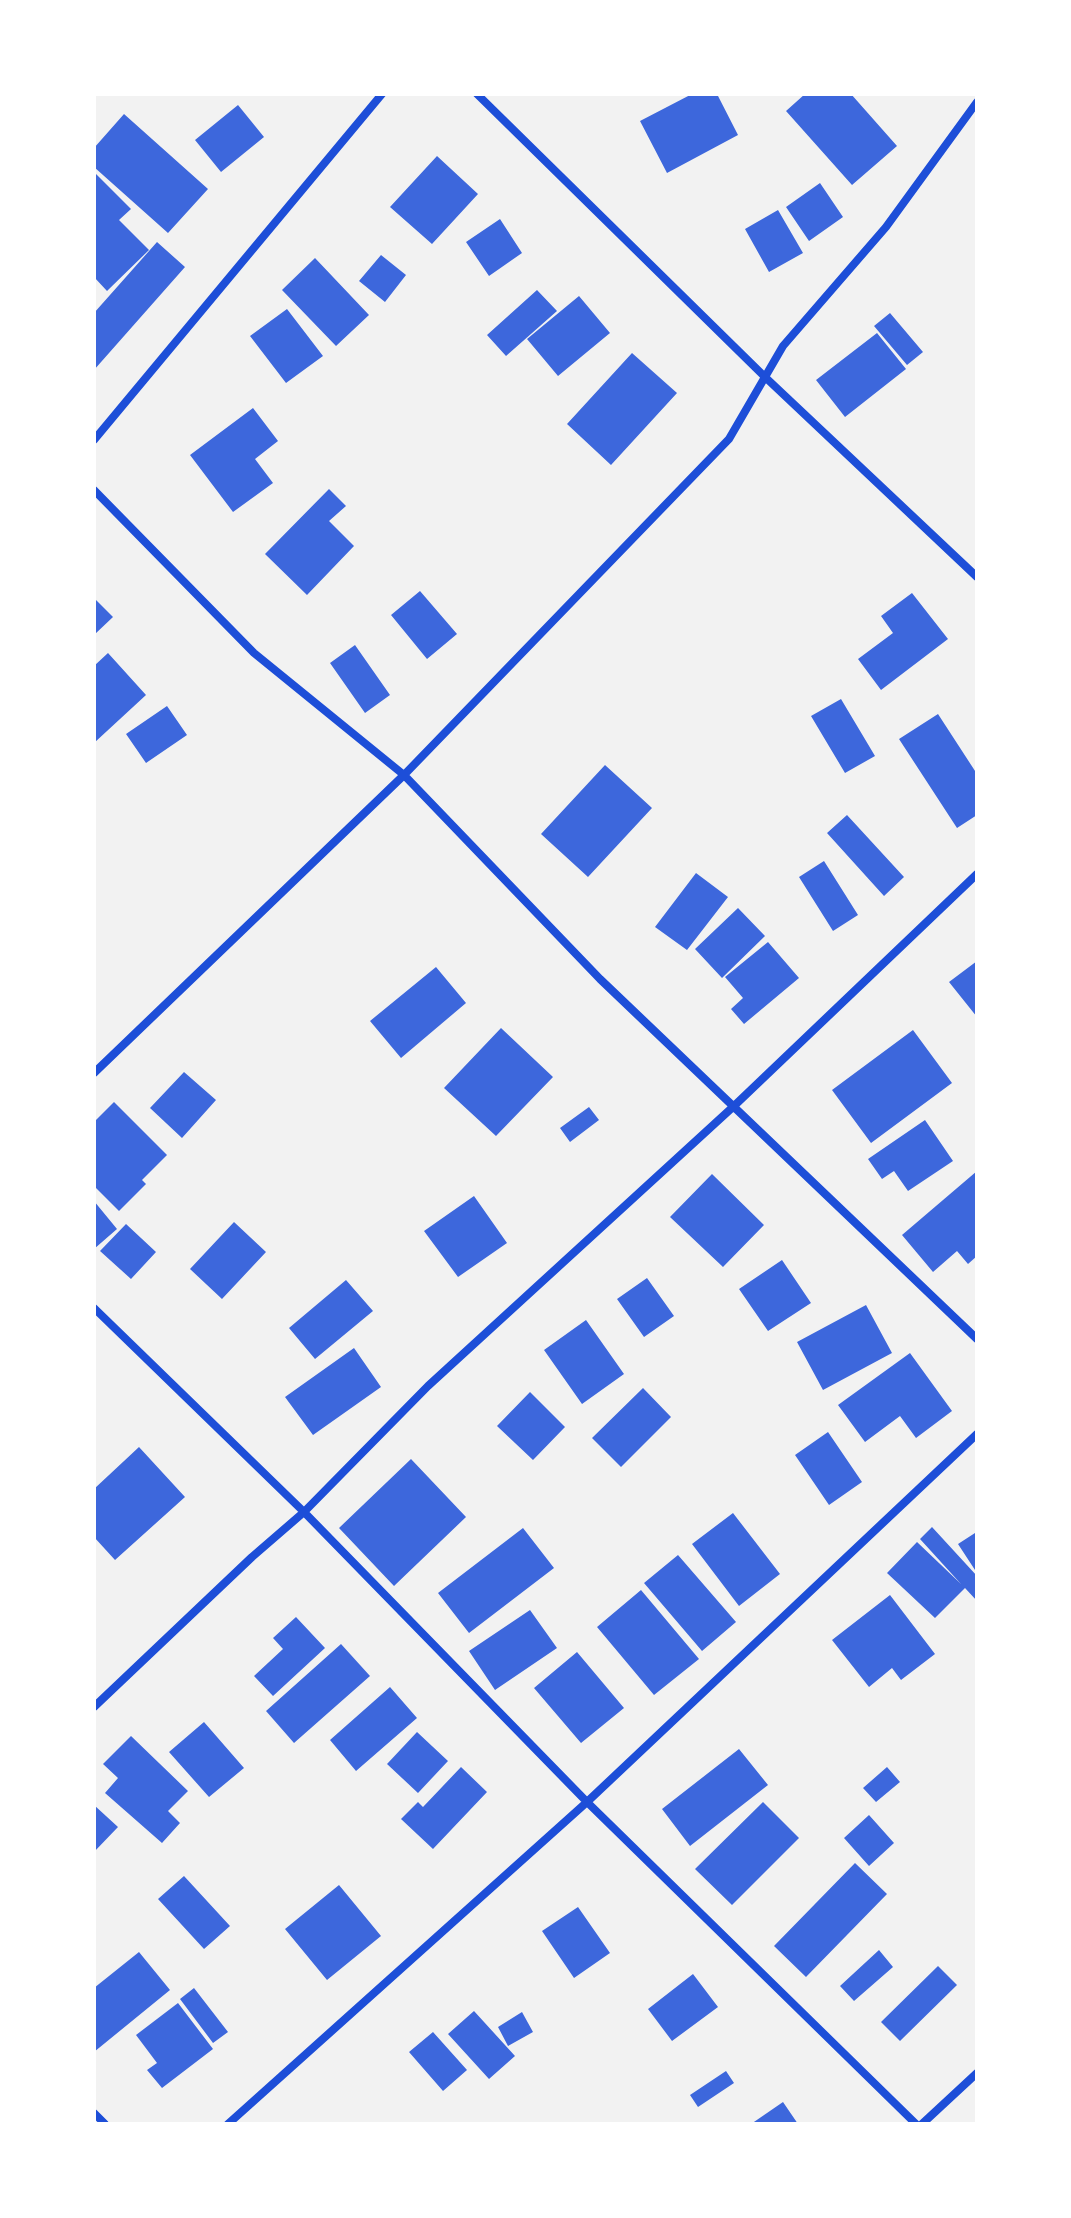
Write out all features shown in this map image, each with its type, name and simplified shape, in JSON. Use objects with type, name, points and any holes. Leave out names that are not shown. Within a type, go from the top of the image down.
[{"type":"street","points":[[94,440],[382,94]]},
{"type":"street","points":[[477,94],[765,377],[977,577]]},
{"type":"street","points":[[94,1073],[404,775],[729,439],[783,346],[886,227],[977,102]]},
{"type":"street","points":[[94,490],[254,653],[404,775],[600,979],[977,1339]]},
{"type":"street","points":[[94,1707],[252,1557],[304,1512],[428,1386],[734,1106],[977,874]]},
{"type":"street","points":[[94,1308],[304,1512],[587,1802],[916,2124]]},
{"type":"street","points":[[228,2124],[587,1802],[977,1434]]},
{"type":"street","points":[[922,2124],[977,2073]]},
{"type":"street","points":[[94,2113],[105,2124]]},
{"type":"building","points":[[692,94],[717,94],[738,135],[667,173],[640,121]]},
{"type":"building","points":[[805,94],[851,94],[897,146],[852,185],[786,111]]},
{"type":"building","points":[[238,105],[264,137],[221,172],[195,140]]},
{"type":"building","points":[[124,114],[208,189],[168,233],[94,167],[94,148]]},
{"type":"building","points":[[437,156],[478,194],[432,244],[390,207]]},
{"type":"building","points":[[94,172],[131,209],[119,220],[149,250],[107,291],[94,277]]},
{"type":"building","points":[[820,183],[843,217],[809,241],[786,207]]},
{"type":"building","points":[[778,210],[803,253],[769,272],[745,229]]},
{"type":"building","points":[[500,219],[522,253],[489,276],[466,242]]},
{"type":"building","points":[[157,242],[185,267],[94,370],[94,313]]},
{"type":"building","points":[[381,255],[406,275],[385,302],[359,281]]},
{"type":"building","points":[[315,258],[369,315],[336,346],[282,290]]},
{"type":"building","points":[[537,290],[557,311],[506,356],[487,335]]},
{"type":"building","points":[[579,296],[610,333],[558,376],[527,339]]},
{"type":"building","points":[[287,309],[323,356],[286,383],[250,336]]},
{"type":"building","points":[[890,313],[923,352],[907,365],[874,326]]},
{"type":"building","points":[[877,333],[906,369],[845,417],[816,380]]},
{"type":"building","points":[[632,353],[677,393],[611,465],[567,424]]},
{"type":"building","points":[[253,408],[278,441],[255,459],[273,483],[233,512],[190,455]]},
{"type":"building","points":[[329,489],[346,506],[329,521],[354,546],[307,595],[265,554]]},
{"type":"building","points":[[420,591],[457,634],[427,659],[391,615]]},
{"type":"building","points":[[912,593],[948,639],[881,690],[858,659],[893,633],[881,616]]},
{"type":"building","points":[[94,598],[113,617],[94,635]]},
{"type":"building","points":[[355,645],[390,695],[365,713],[330,663]]},
{"type":"building","points":[[108,653],[146,695],[94,743],[94,666]]},
{"type":"building","points":[[841,699],[875,756],[845,773],[811,716]]},
{"type":"building","points":[[167,706],[187,735],[146,763],[126,734]]},
{"type":"building","points":[[938,714],[977,774],[977,815],[957,828],[899,739]]},
{"type":"building","points":[[605,765],[652,808],[588,877],[541,834]]},
{"type":"building","points":[[847,815],[904,877],[884,896],[827,833]]},
{"type":"building","points":[[824,861],[858,915],[833,931],[799,877]]},
{"type":"building","points":[[696,873],[728,897],[687,950],[655,927]]},
{"type":"building","points":[[738,908],[765,936],[722,978],[695,949]]},
{"type":"building","points":[[768,942],[799,978],[744,1024],[731,1009],[743,998],[725,977]]},
{"type":"building","points":[[977,961],[977,1017],[949,982]]},
{"type":"building","points":[[436,967],[466,1003],[401,1058],[370,1021]]},
{"type":"building","points":[[501,1028],[553,1077],[496,1136],[444,1088]]},
{"type":"building","points":[[913,1030],[952,1083],[871,1143],[832,1090]]},
{"type":"building","points":[[184,1072],[216,1100],[182,1138],[150,1108]]},
{"type":"building","points":[[114,1102],[167,1155],[142,1180],[146,1184],[119,1211],[94,1186],[94,1122]]},
{"type":"building","points":[[589,1107],[599,1120],[570,1142],[560,1128]]},
{"type":"building","points":[[925,1120],[953,1161],[908,1191],[894,1171],[882,1179],[868,1159]]},
{"type":"building","points":[[977,1171],[977,1256],[968,1264],[957,1251],[933,1272],[902,1235]]},
{"type":"building","points":[[712,1174],[764,1225],[723,1267],[670,1217]]},
{"type":"building","points":[[474,1196],[507,1243],[458,1277],[424,1231]]},
{"type":"building","points":[[94,1201],[117,1229],[94,1249]]},
{"type":"building","points":[[234,1222],[266,1252],[222,1299],[190,1269]]},
{"type":"building","points":[[126,1224],[156,1252],[131,1279],[100,1251]]},
{"type":"building","points":[[782,1260],[811,1303],[768,1331],[739,1289]]},
{"type":"building","points":[[647,1278],[674,1316],[644,1337],[617,1299]]},
{"type":"building","points":[[346,1280],[373,1311],[315,1359],[289,1328]]},
{"type":"building","points":[[866,1305],[892,1353],[823,1390],[797,1342]]},
{"type":"building","points":[[586,1320],[624,1374],[582,1404],[544,1350]]},
{"type":"building","points":[[354,1348],[381,1387],[313,1435],[285,1397]]},
{"type":"building","points":[[910,1353],[952,1411],[916,1438],[900,1416],[865,1442],[838,1405]]},
{"type":"building","points":[[643,1388],[671,1417],[621,1467],[592,1438]]},
{"type":"building","points":[[530,1392],[565,1427],[533,1460],[497,1426]]},
{"type":"building","points":[[828,1432],[862,1482],[829,1505],[795,1455]]},
{"type":"building","points":[[139,1447],[185,1497],[115,1560],[94,1537],[94,1489]]},
{"type":"building","points":[[411,1459],[466,1517],[394,1586],[339,1528]]},
{"type":"building","points":[[733,1513],[780,1574],[739,1606],[692,1544]]},
{"type":"building","points":[[932,1527],[977,1576],[977,1601],[965,1588],[935,1618],[887,1573],[917,1542],[961,1584],[920,1539]]},
{"type":"building","points":[[523,1528],[554,1568],[469,1633],[438,1593]]},
{"type":"building","points":[[975,1533],[977,1569],[975,1570],[958,1544]]},
{"type":"building","points":[[678,1555],[736,1622],[702,1651],[644,1583]]},
{"type":"building","points":[[641,1590],[699,1659],[654,1695],[597,1627]]},
{"type":"building","points":[[890,1595],[935,1654],[901,1680],[892,1668],[869,1687],[832,1640]]},
{"type":"building","points":[[530,1610],[557,1648],[495,1690],[469,1651]]},
{"type":"building","points":[[296,1617],[325,1648],[273,1696],[254,1676],[283,1649],[273,1638]]},
{"type":"building","points":[[341,1644],[370,1676],[294,1743],[266,1711]]},
{"type":"building","points":[[577,1652],[624,1708],[581,1743],[534,1688]]},
{"type":"building","points":[[390,1687],[417,1718],[356,1771],[330,1740]]},
{"type":"building","points":[[204,1722],[244,1768],[209,1797],[169,1752]]},
{"type":"building","points":[[417,1732],[448,1761],[418,1793],[387,1764]]},
{"type":"building","points":[[131,1736],[188,1791],[168,1811],[180,1823],[162,1843],[105,1793],[118,1778],[103,1764]]},
{"type":"building","points":[[739,1749],[768,1785],[690,1846],[662,1809]]},
{"type":"building","points":[[461,1767],[487,1792],[433,1849],[401,1819],[418,1802],[423,1807]]},
{"type":"building","points":[[887,1767],[900,1782],[876,1802],[863,1788]]},
{"type":"building","points":[[763,1802],[799,1838],[732,1905],[695,1869]]},
{"type":"building","points":[[94,1805],[118,1827],[94,1852]]},
{"type":"building","points":[[869,1815],[894,1843],[869,1866],[844,1838]]},
{"type":"building","points":[[855,1863],[887,1894],[806,1977],[774,1946]]},
{"type":"building","points":[[184,1876],[230,1926],[204,1949],[158,1899]]},
{"type":"building","points":[[339,1885],[381,1936],[327,1980],[285,1929]]},
{"type":"building","points":[[578,1907],[610,1953],[574,1978],[542,1931]]},
{"type":"building","points":[[879,1950],[893,1967],[854,2001],[840,1986]]},
{"type":"building","points":[[139,1952],[170,1990],[94,2052],[94,1988]]},
{"type":"building","points":[[938,1966],[957,1985],[900,2041],[881,2022]]},
{"type":"building","points":[[693,1974],[718,2007],[672,2041],[648,2009]]},
{"type":"building","points":[[194,1988],[228,2032],[213,2043],[180,1999]]},
{"type":"building","points":[[178,2003],[213,2049],[162,2088],[147,2070],[157,2063],[136,2035]]},
{"type":"building","points":[[474,2011],[515,2056],[489,2079],[448,2034]]},
{"type":"building","points":[[522,2012],[533,2032],[508,2046],[498,2027]]},
{"type":"building","points":[[433,2032],[467,2070],[443,2091],[409,2052]]},
{"type":"building","points":[[726,2071],[734,2083],[698,2107],[690,2095]]},
{"type":"building","points":[[783,2102],[798,2124],[751,2124]]}]
